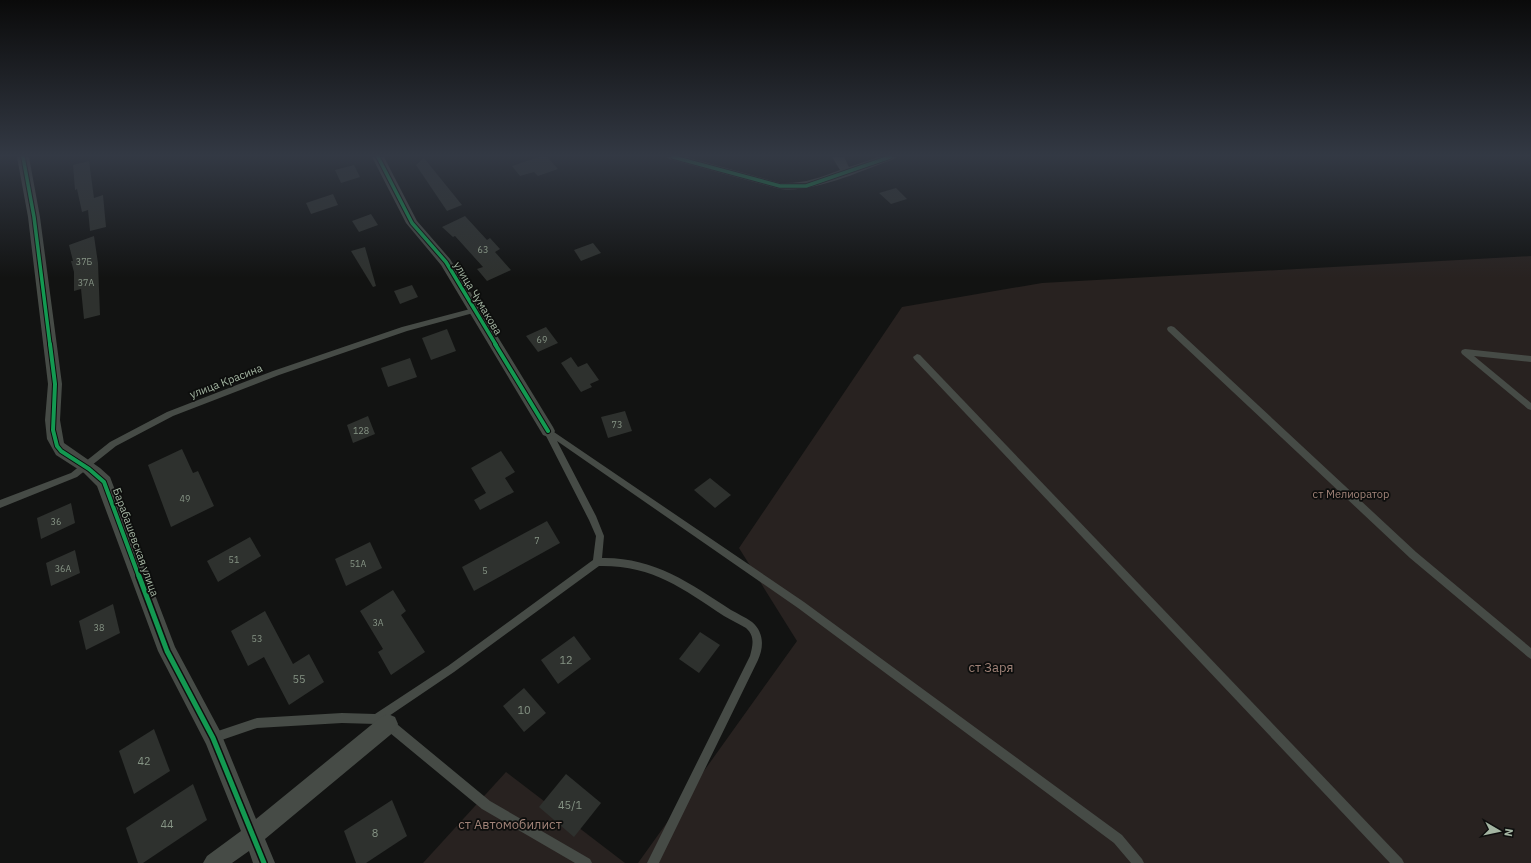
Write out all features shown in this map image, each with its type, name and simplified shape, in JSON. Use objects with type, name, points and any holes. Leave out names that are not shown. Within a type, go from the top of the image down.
[{"type":"street","name":"Барабашевская улица","points":[[30,197],[55,384],[53,410],[55,441],[60,450],[86,466],[104,482],[166,651],[213,738],[264,863]]},
{"type":"street","name":"улица Чумакова","points":[[399,197],[412,223],[446,262],[548,431]]},
{"type":"street","points":[[214,863],[253,834],[382,721]]},
{"type":"lane","name":"улица Красина","points":[[0,504],[74,475],[86,466],[100,452],[170,414],[276,373],[405,329],[474,310]]},
{"type":"lane","points":[[1171,329],[1413,555],[1531,654]]},
{"type":"lane","points":[[1531,359],[1465,352],[1531,407]]},
{"type":"lane","points":[[917,357],[1398,863]]},
{"type":"lane","points":[[548,431],[593,519],[600,536],[597,562]]},
{"type":"lane","points":[[548,431],[801,605],[1118,839],[1138,863]]},
{"type":"lane","points":[[382,721],[597,562],[614,560],[632,563],[665,574],[709,600],[754,630],[758,641],[755,657],[653,863]]},
{"type":"lane","points":[[213,738],[257,723],[342,718],[382,721],[486,805],[586,863]]},
{"type":"green space","points":[[1531,256],[1531,863],[638,863],[797,641],[739,548],[902,307],[1042,283]]},
{"type":"green space","name":"ст Автомобилист","points":[[506,772],[625,863],[423,863]]},
{"type":"building","points":[[79,197],[103,197],[106,227],[90,231],[88,210],[82,212]]},
{"type":"building","points":[[323,197],[334,197],[338,205],[311,214],[306,203]]},
{"type":"building","points":[[438,197],[456,197],[462,205],[447,211]]},
{"type":"building","points":[[884,197],[905,197],[907,199],[891,204]]},
{"type":"building","points":[[371,214],[378,225],[359,232],[352,221]]},
{"type":"building","points":[[465,216],[487,240],[490,238],[500,249],[495,252],[511,270],[487,281],[477,269],[483,267],[455,236],[453,237],[442,227]]},
{"type":"building","points":[[94,236],[98,263],[100,315],[84,319],[81,289],[74,291],[74,272],[71,261],[73,261],[69,245]]},
{"type":"building","points":[[593,243],[601,253],[581,261],[574,250]]},
{"type":"building","points":[[365,247],[376,286],[373,287],[351,251]]},
{"type":"building","points":[[412,285],[418,297],[400,304],[394,291]]},
{"type":"building","points":[[546,327],[558,343],[538,352],[526,336]]},
{"type":"building","points":[[447,329],[456,351],[431,360],[422,338]]},
{"type":"building","points":[[571,357],[578,367],[587,363],[599,380],[590,384],[592,387],[581,392],[561,363]]},
{"type":"building","points":[[410,358],[417,377],[388,387],[381,368]]},
{"type":"building","points":[[625,411],[632,431],[608,438],[601,417]]},
{"type":"building","points":[[368,416],[375,434],[353,443],[347,425]]},
{"type":"building","points":[[182,449],[193,473],[198,471],[214,506],[171,527],[148,465]]},
{"type":"building","points":[[501,451],[515,472],[505,478],[514,492],[480,510],[474,500],[486,493],[471,468]]},
{"type":"building","points":[[710,478],[731,495],[715,508],[694,490]]},
{"type":"building","points":[[71,503],[75,523],[41,539],[37,518]]},
{"type":"building","points":[[547,521],[560,543],[474,591],[462,567]]},
{"type":"building","points":[[250,537],[261,556],[218,582],[207,561]]},
{"type":"building","points":[[370,542],[382,568],[346,586],[335,559]]},
{"type":"building","points":[[75,550],[80,573],[51,586],[46,563]]},
{"type":"building","points":[[393,590],[406,611],[401,615],[425,652],[391,675],[378,652],[383,649],[360,611]]},
{"type":"building","points":[[113,604],[120,633],[86,650],[79,621]]},
{"type":"building","points":[[265,611],[293,664],[309,654],[324,682],[289,705],[264,657],[248,666],[231,631]]},
{"type":"building","points":[[700,632],[720,645],[699,673],[679,659]]},
{"type":"building","points":[[574,636],[591,659],[558,684],[541,660]]},
{"type":"building","points":[[524,688],[546,713],[524,732],[503,706]]},
{"type":"building","points":[[154,729],[170,771],[134,794],[119,751]]},
{"type":"building","points":[[566,774],[601,803],[574,837],[539,807]]},
{"type":"building","points":[[193,784],[207,820],[143,863],[138,863],[126,828]]},
{"type":"building","points":[[392,800],[407,836],[366,863],[356,863],[344,831]]},
{"type":"cycle path","points":[[30,197],[55,384],[53,410],[54,439],[61,451],[89,469],[104,482],[167,651],[213,738],[264,863]]},
{"type":"cycle path","points":[[399,197],[412,223],[446,262],[548,431]]},
{"type":"park label","name":"ст Мелиоратор","points":[[1351,494]]},
{"type":"park label","name":"ст Заря","points":[[991,667]]}]
